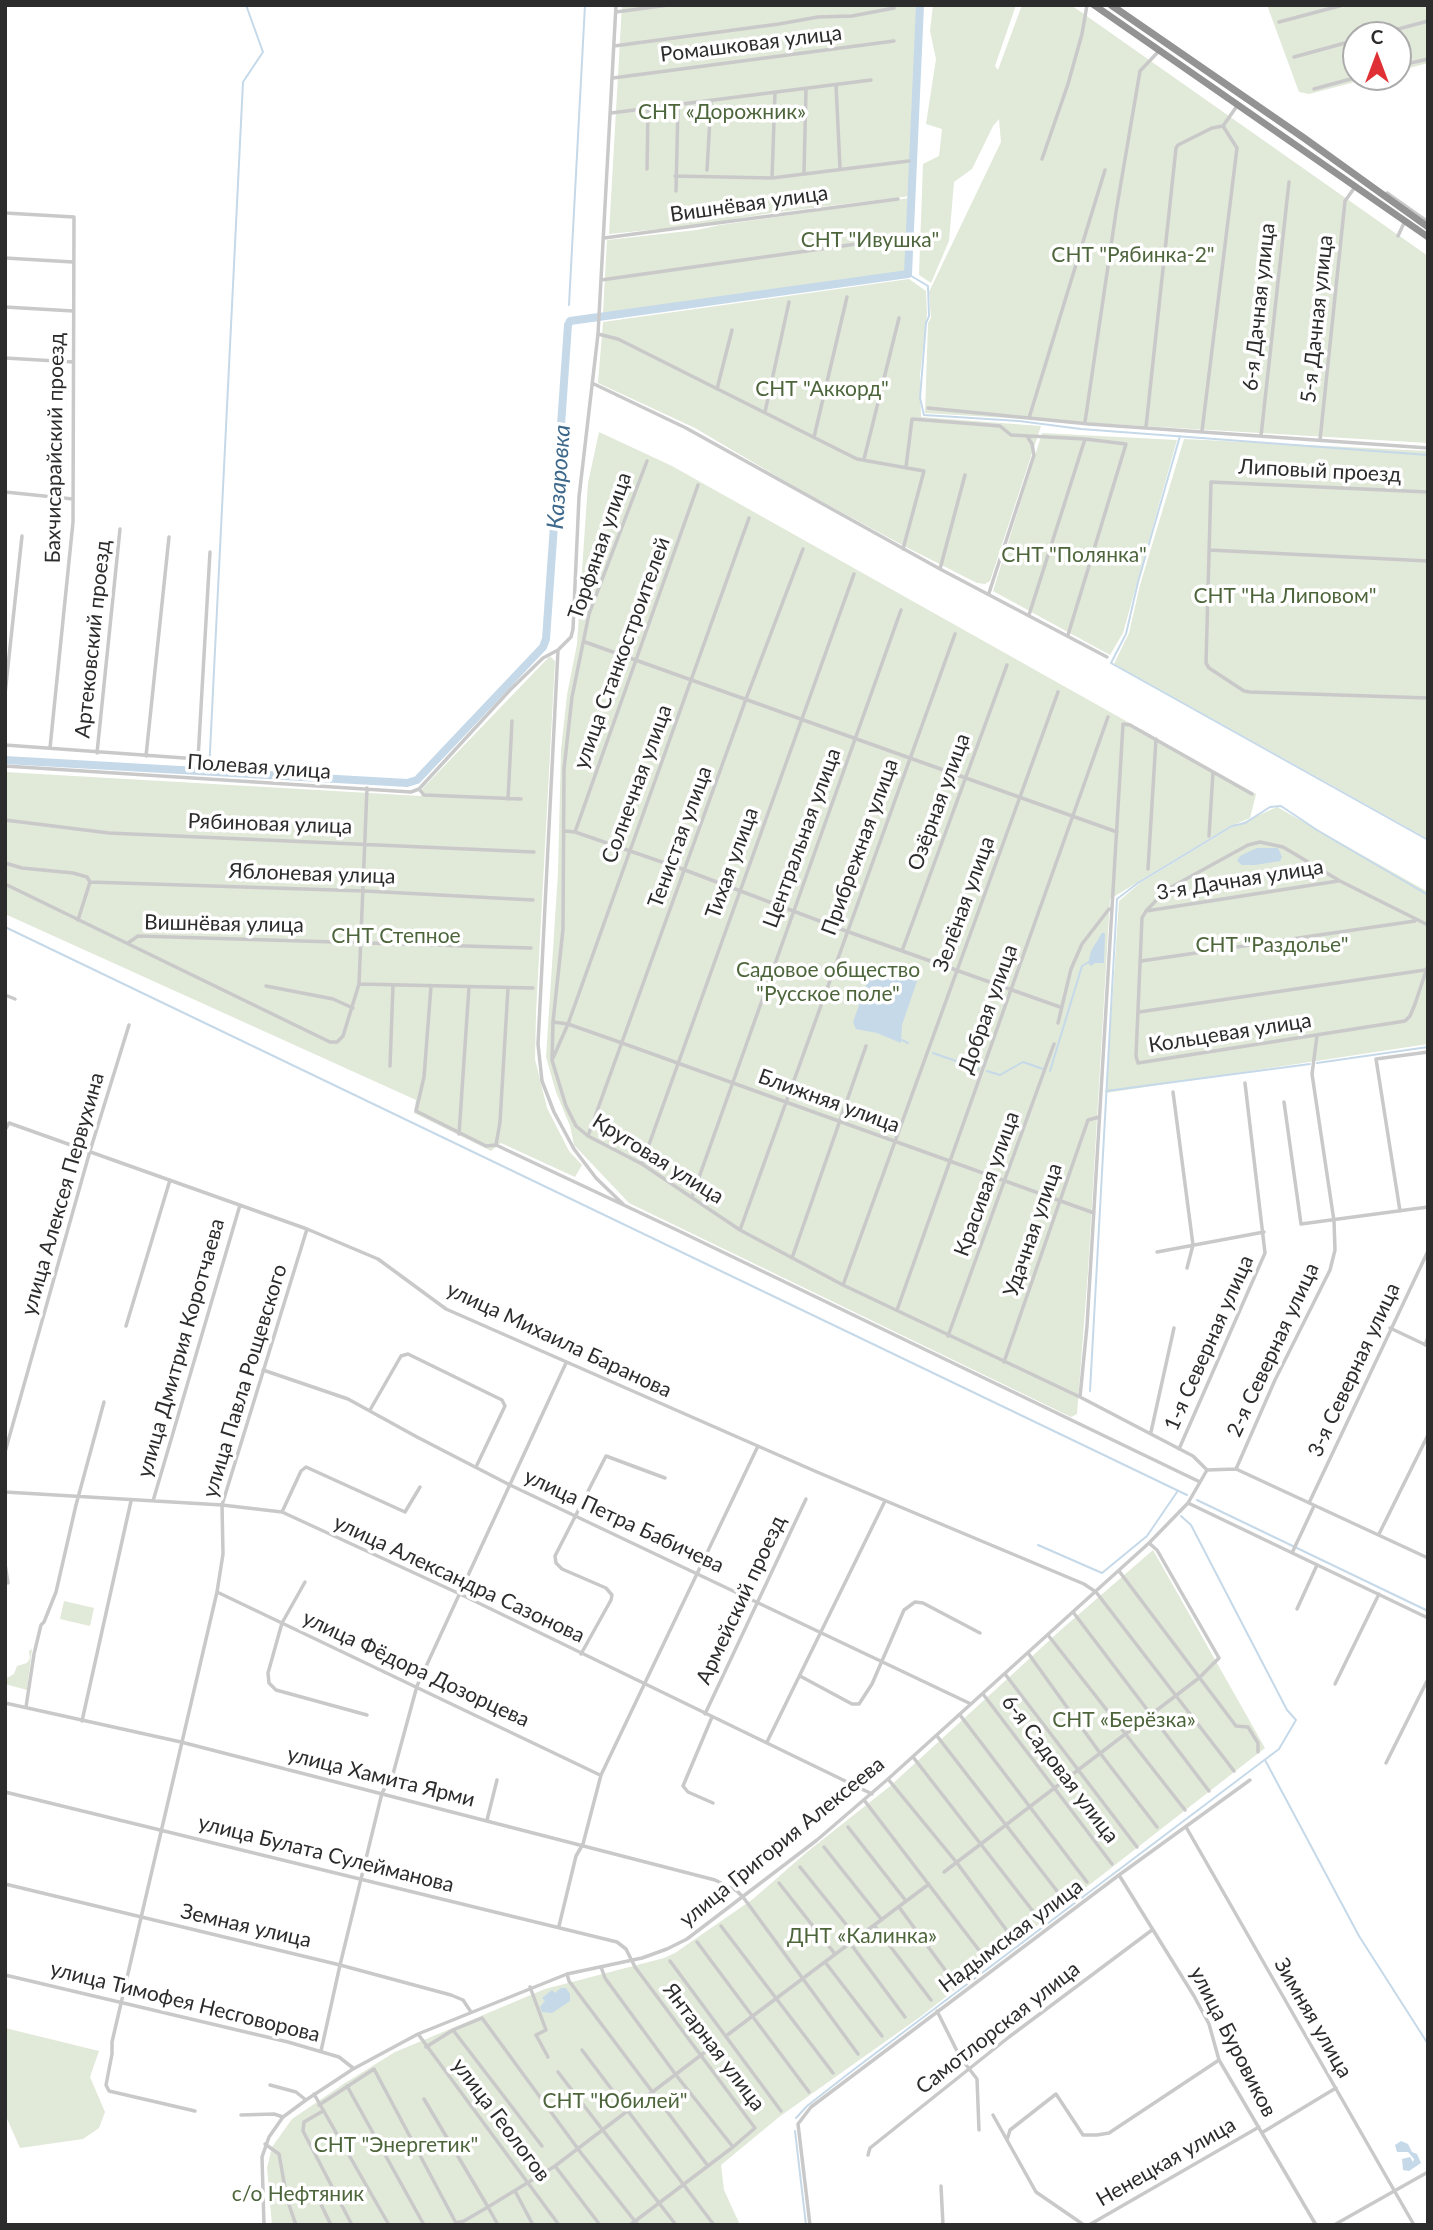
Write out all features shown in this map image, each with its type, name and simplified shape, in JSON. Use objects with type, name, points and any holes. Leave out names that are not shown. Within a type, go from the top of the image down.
[{"type":"highway","points":[[1094,5],[1428,237]]},
{"type":"highway","points":[[1111,5],[1428,225]]},
{"type":"highway","points":[[1229,100],[1236,91]]},
{"type":"street","points":[[419,789],[510,690],[543,658],[558,650],[571,637],[579,497],[598,334],[616,5]]},
{"type":"street","points":[[616,12],[668,5]]},
{"type":"street","points":[[1042,159],[1068,84],[1087,5]]},
{"type":"street","points":[[1279,22],[1343,5]]},
{"type":"street","points":[[614,46],[818,17],[852,16],[894,8]]},
{"type":"street","name":"Ромашковая улица","points":[[613,78],[894,41]]},
{"type":"street","points":[[1294,57],[1342,44]]},
{"type":"street","points":[[1085,423],[1140,71],[1158,51]]},
{"type":"street","points":[[611,113],[871,80]]},
{"type":"street","points":[[1314,89],[1342,81]]},
{"type":"street","points":[[836,85],[840,168]]},
{"type":"street","points":[[804,173],[806,89]]},
{"type":"street","points":[[772,178],[775,93]]},
{"type":"street","points":[[707,170],[711,101]]},
{"type":"street","points":[[676,191],[678,105]]},
{"type":"street","points":[[1146,427],[1176,148],[1212,128],[1223,126],[1237,106]]},
{"type":"street","points":[[647,169],[648,109]]},
{"type":"street","points":[[1202,431],[1237,148],[1223,126]]},
{"type":"street","points":[[675,176],[772,178],[909,161]]},
{"type":"street","points":[[1029,418],[1105,170]]},
{"type":"street","name":"6-я Дачная улица","points":[[1262,436],[1289,182]]},
{"type":"street","name":"5-я Дачная улица","points":[[1320,440],[1345,201],[1355,187]]},
{"type":"street","name":"Вишнёвая улица","points":[[604,238],[898,199]]},
{"type":"street","name":"Бахчисарайский проезд","points":[[5,213],[74,217],[73,522],[50,748]]},
{"type":"street","points":[[1398,236],[1405,221]]},
{"type":"street","points":[[601,279],[899,238]]},
{"type":"street","points":[[5,258],[74,262]]},
{"type":"street","points":[[814,437],[847,297]]},
{"type":"street","points":[[765,412],[789,302]]},
{"type":"street","points":[[5,307],[74,311]]},
{"type":"street","points":[[864,460],[898,318]]},
{"type":"street","points":[[717,389],[732,330]]},
{"type":"street","points":[[598,334],[618,339],[864,460],[924,471],[903,549]]},
{"type":"street","points":[[5,358],[74,362]]},
{"type":"street","points":[[594,384],[686,428],[903,549],[1107,657]]},
{"type":"street","points":[[928,408],[1085,423],[1428,448]]},
{"type":"street","points":[[906,467],[912,419],[1000,426],[1011,435],[1126,444],[1068,635]]},
{"type":"street","points":[[989,593],[1034,455],[1027,436]]},
{"type":"street","points":[[1029,615],[1085,439]]},
{"type":"street","name":"Торфяная улица","points":[[584,642],[589,614],[647,461]]},
{"type":"street","points":[[940,569],[965,475]]},
{"type":"street","name":"Липовый проезд","points":[[1209,550],[1211,482],[1428,492]]},
{"type":"street","name":"улица Станкостроителей","points":[[575,832],[698,485]]},
{"type":"street","points":[[5,492],[73,499]]},
{"type":"street","name":"Солнечная улица","points":[[552,1060],[568,1024],[749,517]]},
{"type":"street","name":"Артековский проезд","points":[[97,753],[120,529]]},
{"type":"street","points":[[5,694],[22,536]]},
{"type":"street","points":[[146,756],[169,537]]},
{"type":"street","name":"Тенистая улица","points":[[588,1136],[803,549]]},
{"type":"street","points":[[1428,561],[1209,550],[1206,663],[1209,668],[1244,691],[1250,692],[1428,698]]},
{"type":"street","points":[[5,745],[198,759],[210,552]]},
{"type":"street","name":"Тихая улица","points":[[642,1164],[676,1063],[854,574]]},
{"type":"street","name":"Центральная улица","points":[[692,1197],[901,610]]},
{"type":"street","name":"Прибрежная улица","points":[[740,1230],[955,634]]},
{"type":"street","points":[[584,642],[1117,832]]},
{"type":"street","name":"Круговая улица","points":[[584,642],[572,697],[564,768],[563,929],[553,1021],[552,1060],[566,1106],[576,1126],[588,1136],[642,1164],[740,1230],[948,1336],[1080,1396],[1180,1449],[1200,1461],[1207,1470]]},
{"type":"street","points":[[558,650],[540,988],[539,1061],[542,1081],[554,1112],[574,1149],[596,1178],[624,1205]]},
{"type":"street","name":"Озёрная улица","points":[[902,951],[1007,664]]},
{"type":"street","name":"Зелёная улица","points":[[844,1285],[1058,692]]},
{"type":"street","name":"Добрая улица","points":[[897,1310],[1108,718]]},
{"type":"street","points":[[508,799],[512,721]]},
{"type":"street","points":[[1080,1396],[1094,1213],[1122,724],[1130,725],[1156,739],[1252,794]]},
{"type":"street","points":[[1147,869],[1156,739]]},
{"type":"street","name":"Полевая улица","points":[[5,766],[411,792],[419,789],[424,795],[521,799]]},
{"type":"street","points":[[1209,836],[1213,772]]},
{"type":"street","points":[[5,884],[330,1042],[337,1042],[343,1036],[359,984],[368,789]]},
{"type":"street","name":"Рябиновая улица","points":[[5,820],[109,833],[534,852]]},
{"type":"street","points":[[565,831],[575,832],[685,870],[1060,1007]]},
{"type":"street","points":[[1146,911],[1175,884],[1248,845],[1260,842],[1283,847],[1340,881],[1428,925]]},
{"type":"street","name":"Яблоневая улица","points":[[5,863],[22,868],[73,873],[87,877],[90,883],[365,891],[533,900]]},
{"type":"street","name":"3-я Дачная улица","points":[[1146,911],[1340,881]]},
{"type":"street","points":[[78,920],[90,883]]},
{"type":"street","points":[[1058,1023],[1071,969],[1082,944],[1110,907]]},
{"type":"street","name":"Кольцевая улица","points":[[1146,911],[1142,918],[1136,1056],[1138,1063],[1405,1021],[1415,1004],[1428,965]]},
{"type":"street","points":[[1141,961],[1418,920]]},
{"type":"street","name":"Вишнёвая улица","points":[[128,943],[138,936],[531,948]]},
{"type":"street","points":[[1139,1012],[1425,970]]},
{"type":"street","points":[[359,984],[533,988]]},
{"type":"street","points":[[390,1066],[393,985]]},
{"type":"street","points":[[266,986],[333,999],[353,1008]]},
{"type":"street","points":[[431,986],[424,1077],[416,1111],[486,1146],[496,1144],[1200,1483]]},
{"type":"street","points":[[458,1134],[469,987]]},
{"type":"street","points":[[496,1144],[500,1122],[508,988]]},
{"type":"street","points":[[5,995],[15,999]]},
{"type":"street","name":"Ближняя улица","points":[[553,1021],[622,1043],[1094,1213]]},
{"type":"street","name":"улица Алексея Первухина","points":[[5,1452],[90,1151],[129,1025]]},
{"type":"street","name":"2-я Северная улица","points":[[1236,1469],[1275,1380],[1330,1269],[1335,1250],[1334,1221],[1312,1074],[1317,1035]]},
{"type":"street","name":"Красивая улица","points":[[948,1336],[1054,1044]]},
{"type":"street","points":[[792,1258],[866,1046]]},
{"type":"street","points":[[1400,1211],[1376,1059],[1428,1052]]},
{"type":"street","name":"1-я Северная улица","points":[[1180,1449],[1265,1253],[1265,1232],[1245,1083]]},
{"type":"street","points":[[1173,1092],[1193,1245],[1187,1268]]},
{"type":"street","points":[[1284,1101],[1301,1223],[1334,1221],[1428,1207]]},
{"type":"street","name":"Удачная улица","points":[[1004,1362],[1088,1120],[1099,1117]]},
{"type":"street","name":"улица Михаила Баранова","points":[[5,1130],[9,1123],[90,1151],[307,1229],[378,1259],[446,1309],[885,1501],[1084,1584],[1096,1592]]},
{"type":"street","points":[[126,1326],[170,1180]]},
{"type":"street","name":"улица Дмитрия Коротчаева","points":[[153,1501],[240,1205]]},
{"type":"street","name":"улица Павла Рощевского","points":[[195,2111],[109,2091],[106,2085],[113,2054],[112,2042],[217,1592],[223,1554],[222,1506],[307,1229]]},
{"type":"street","points":[[1157,1252],[1265,1232]]},
{"type":"street","name":"3-я Северная улица","points":[[1309,1503],[1428,1251]]},
{"type":"street","points":[[1150,1433],[1174,1328]]},
{"type":"street","points":[[1390,1328],[1426,1345],[1428,1338]]},
{"type":"street","points":[[370,1410],[401,1356],[408,1354],[502,1400],[505,1406],[476,1467]]},
{"type":"street","points":[[321,2051],[382,1793],[393,1774],[417,1686],[566,1363]]},
{"type":"street","name":"улица Петра Бабичева","points":[[263,1370],[348,1399],[510,1485],[971,1704]]},
{"type":"street","points":[[26,1708],[41,1625],[56,1592],[104,1402]]},
{"type":"street","points":[[1379,1534],[1428,1435]]},
{"type":"street","points":[[559,1926],[576,1856],[583,1844],[601,1775],[758,1446]]},
{"type":"street","points":[[582,1654],[612,1597],[606,1588],[562,1569],[556,1563],[555,1556],[606,1456],[665,1478]]},
{"type":"street","points":[[282,1512],[301,1471],[306,1468],[405,1512],[420,1487]]},
{"type":"street","points":[[1207,1470],[1236,1469],[1428,1558]]},
{"type":"street","name":"улица Григория Алексеева","points":[[264,2225],[261,2170],[265,2144],[283,2117],[353,2069],[418,2035],[530,1987],[567,1974],[667,1950],[687,1939],[864,1801],[937,1736],[1149,1543],[1188,1503],[1207,1470]]},
{"type":"street","name":"улица Александра Сазонова","points":[[5,1492],[282,1512],[460,1594],[872,1794]]},
{"type":"street","name":"Армейский проезд","points":[[705,1714],[806,1499]]},
{"type":"street","name":"улица Дмитрия Коротчаева","points":[[82,1721],[131,1501]]},
{"type":"street","points":[[767,1742],[885,1501]]},
{"type":"street","points":[[1188,1503],[1428,1618]]},
{"type":"street","points":[[1292,1553],[1314,1506]]},
{"type":"street","points":[[944,1872],[1199,1678],[1219,1658],[1157,1550],[1149,1543]]},
{"type":"street","points":[[5,1564],[8,1583]]},
{"type":"street","points":[[1297,1609],[1317,1565]]},
{"type":"street","points":[[1119,1571],[1236,1726],[1248,1727],[1258,1743],[1258,1752]]},
{"type":"street","points":[[305,1582],[282,1623],[268,1673],[269,1683],[276,1690],[367,1715]]},
{"type":"street","name":"улица Фёдора Дозорцева","points":[[217,1592],[601,1775]]},
{"type":"street","points":[[1096,1592],[1234,1772]]},
{"type":"street","points":[[1335,1684],[1379,1594]]},
{"type":"street","points":[[799,1676],[855,1704],[863,1699],[904,1610],[912,1603],[923,1603],[980,1633]]},
{"type":"street","points":[[1073,1612],[1209,1791]]},
{"type":"street","points":[[1048,1635],[1185,1810]]},
{"type":"street","points":[[1028,1653],[1157,1827]]},
{"type":"street","points":[[1005,1674],[1137,1847]]},
{"type":"street","points":[[1386,1763],[1428,1679]]},
{"type":"street","name":"6-я Садовая улица","points":[[983,1694],[1112,1864]]},
{"type":"street","name":"улица Хамита Ярми","points":[[5,1703],[181,1742],[583,1844],[715,1880],[743,1897]]},
{"type":"street","points":[[960,1715],[1087,1882]]},
{"type":"street","name":"Армейский проезд","points":[[712,1717],[683,1786],[688,1792],[713,1802]]},
{"type":"street","points":[[937,1736],[1064,1900]]},
{"type":"street","points":[[913,1757],[1039,1919]]},
{"type":"street","points":[[888,1779],[957,1863],[1013,1939]]},
{"type":"street","points":[[487,1820],[497,1780]]},
{"type":"street","name":"Надымская улица","points":[[810,2225],[798,2124],[811,2107],[1250,1780]]},
{"type":"street","name":"улица Булата Сулейманова","points":[[5,1792],[559,1926],[617,1942],[626,1949],[631,1959]]},
{"type":"street","points":[[864,1801],[985,1958]]},
{"type":"street","name":"Зимняя улица","points":[[1186,1826],[1414,2225]]},
{"type":"street","points":[[848,1827],[906,1902]]},
{"type":"street","points":[[824,1847],[882,1920]]},
{"type":"street","points":[[800,1867],[857,1938]]},
{"type":"street","name":"улица Буровиков","points":[[1119,1875],[1205,2015],[1219,2060],[1316,2225]]},
{"type":"street","points":[[779,1883],[835,1954]]},
{"type":"street","name":"Земная улица","points":[[5,1884],[340,1965],[457,1997],[463,2000],[471,2012]]},
{"type":"street","points":[[726,2036],[929,1884]]},
{"type":"street","points":[[743,1897],[858,2054]]},
{"type":"street","points":[[899,1907],[954,1982]]},
{"type":"street","points":[[874,1925],[930,2000]]},
{"type":"street","points":[[721,1926],[834,2073]]},
{"type":"street","name":"Самотлорская улица","points":[[868,2155],[870,2148],[1009,2037],[1152,1930]]},
{"type":"street","points":[[696,1942],[809,2092]]},
{"type":"street","points":[[850,1943],[905,2017]]},
{"type":"street","name":"Янтарная улица","points":[[631,1959],[755,2128],[733,2147]]},
{"type":"street","points":[[670,1961],[781,2111]]},
{"type":"street","points":[[825,1962],[882,2036]]},
{"type":"street","points":[[601,1966],[605,1978],[733,2147],[684,2183],[637,2223],[630,2225]]},
{"type":"street","points":[[567,1974],[569,1981],[708,2166]]},
{"type":"street","name":"улица Тимофея Несговорова","points":[[5,1975],[321,2051],[339,2057],[353,2069]]},
{"type":"street","points":[[530,1987],[546,2030],[536,2035],[548,2057]]},
{"type":"street","points":[[937,2011],[960,2057],[977,2079],[979,2130]]},
{"type":"street","points":[[426,2047],[453,2030],[482,2018],[637,2223]]},
{"type":"street","points":[[453,2030],[542,2146]]},
{"type":"street","name":"улица Геологов","points":[[418,2035],[559,2225]]},
{"type":"street","points":[[319,2105],[374,2069],[456,2224],[465,2223],[555,2166],[713,2046]]},
{"type":"street","points":[[582,2050],[714,2225]]},
{"type":"street","points":[[1007,2140],[1010,2130],[1056,2094],[1083,2135],[1109,2133],[1219,2060]]},
{"type":"street","points":[[558,2072],[676,2225]]},
{"type":"street","points":[[270,2085],[296,2092],[306,2100]]},
{"type":"street","points":[[347,2086],[424,2225]]},
{"type":"street","name":"Ненецкая улица","points":[[1262,2132],[1336,2088]]},
{"type":"street","points":[[314,2094],[389,2225]]},
{"type":"street","points":[[424,2099],[498,2225]]},
{"type":"street","points":[[323,2111],[304,2122],[303,2131],[352,2225]]},
{"type":"street","points":[[241,2115],[274,2114],[283,2117]]},
{"type":"street","points":[[993,2115],[1036,2192],[1084,2225]]},
{"type":"street","name":"Ненецкая улица","points":[[1089,2225],[1259,2127]]},
{"type":"street","points":[[265,2144],[279,2154],[287,2199],[296,2225]]},
{"type":"street","points":[[555,2166],[600,2225]]},
{"type":"street","points":[[1334,2225],[1428,2172]]},
{"type":"street","points":[[941,2186],[943,2225]]},
{"type":"street","points":[[287,2199],[314,2190],[331,2225]]},
{"type":"street","points":[[515,2191],[533,2225]]},
{"type":"green space","name":"СНТ «Дорожник»","points":[[622,5],[919,5],[911,196],[771,213],[700,225],[609,234]]},
{"type":"green space","name":"СНТ \"Рябинка-2\"","points":[[933,5],[1016,5],[995,66],[998,70],[1022,5],[1071,5],[1428,256],[1428,443],[925,413],[928,323],[931,318],[929,292],[1001,142],[999,119],[972,169],[954,182],[949,241],[931,283],[919,275],[923,164],[939,156],[942,129],[926,124],[936,59],[930,31]]},
{"type":"green space","points":[[1267,5],[1428,5],[1428,63],[1412,67],[1412,21],[1342,21],[1342,85],[1309,94],[1299,92]]},
{"type":"green space","name":"СНТ \"Ивушка\"","points":[[910,198],[907,271],[603,313],[607,240],[697,230]]},
{"type":"green space","name":"СНТ \"Аккорд\"","points":[[909,279],[926,291],[927,314],[920,375],[921,417],[1041,426],[990,581],[985,584],[977,583],[906,547],[795,487],[695,428],[598,383],[603,322]]},
{"type":"green space","name":"Садовое общество \"Русское поле\"","points":[[599,432],[672,466],[1256,794],[1250,818],[1231,826],[1110,899],[1088,1271],[1077,1414],[1071,1417],[629,1203],[574,1145],[546,1057],[558,873],[561,750],[567,695],[577,644],[588,483]]},
{"type":"green space","name":"СНТ \"Полянка\"","points":[[1042,433],[1177,440],[1123,633],[1110,655],[993,591]]},
{"type":"green space","name":"СНТ \"На Липовом\"","points":[[1184,439],[1428,451],[1428,839],[1114,664],[1129,633],[1140,585]]},
{"type":"green space","name":"СНТ Степное","points":[[550,656],[555,661],[535,1059],[547,1108],[569,1151],[582,1165],[575,1177],[501,1143],[491,1151],[414,1113],[416,1100],[5,914],[5,772],[421,796],[422,789]]},
{"type":"green space","name":"СНТ \"Раздолье\"","points":[[1277,807],[1428,892],[1428,1044],[1106,1093],[1119,901],[1140,883],[1232,827]]},
{"type":"green space","points":[[1153,1550],[1265,1748],[920,2017],[779,2117],[721,2165],[724,2190],[740,2225],[272,2225],[267,2168],[272,2147],[292,2119],[395,2052],[545,1989],[675,1953],[753,1899],[889,1787]]},
{"type":"green space","points":[[64,1601],[94,1608],[90,1626],[60,1619]]},
{"type":"green space","points":[[32,1649],[27,1690],[5,1684],[5,1679],[14,1674],[17,1666],[27,1663],[30,1658],[29,1651]]},
{"type":"green space","points":[[5,2028],[99,2051],[90,2077],[105,2112],[99,2128],[83,2139],[20,2148],[5,2114]]},
{"type":"water","points":[[1257,848],[1278,848],[1282,857],[1280,861],[1255,865],[1242,865],[1237,861],[1240,856]]},
{"type":"water","points":[[1102,933],[1105,933],[1104,963],[1091,966],[1088,963],[1091,951]]},
{"type":"water","points":[[881,963],[917,981],[902,1025],[901,1043],[877,1033],[856,1029],[853,1022],[873,966]]},
{"type":"water","points":[[566,1988],[570,2001],[552,2013],[542,2012],[540,2007],[545,2001],[542,1998],[552,1990],[555,1993]]},
{"type":"water","points":[[1401,2141],[1408,2144],[1421,2163],[1409,2171],[1403,2170],[1402,2159],[1410,2157],[1413,2162],[1414,2159],[1408,2152],[1397,2152],[1395,2145]]},
{"type":"waterway","points":[[209,772],[243,82],[263,52],[246,5]]},
{"type":"waterway","points":[[569,305],[585,5]]},
{"type":"waterway","name":"Казаровка","points":[[5,760],[407,783],[417,780],[543,647],[546,639],[570,321],[908,274],[920,5]]},
{"type":"waterway","points":[[908,274],[928,286],[929,316],[926,323],[920,398],[924,415],[1428,455]]},
{"type":"waterway","points":[[1180,436],[1138,582],[1126,634],[1111,663],[1428,840]]},
{"type":"waterway","points":[[1090,1391],[1117,899],[1138,883],[1232,826],[1245,823],[1270,807],[1281,806],[1428,895]]},
{"type":"waterway","points":[[5,927],[1187,1495]]},
{"type":"waterway","points":[[1050,1071],[1082,966],[1089,962]]},
{"type":"waterway","points":[[902,1040],[908,1043]]},
{"type":"waterway","points":[[1317,1063],[1428,1047]]},
{"type":"waterway","points":[[933,1053],[979,1069]]},
{"type":"waterway","points":[[987,1071],[1000,1075],[1023,1062],[1043,1069]]},
{"type":"waterway","points":[[1106,1091],[1310,1064]]},
{"type":"waterway","points":[[1038,1545],[1102,1573],[1147,1536],[1177,1492]]},
{"type":"waterway","points":[[1197,1500],[1428,1611]]},
{"type":"waterway","points":[[796,2118],[848,2074],[1279,1749],[1296,1720],[1287,1710],[1191,1525],[1181,1516]]},
{"type":"waterway","points":[[1265,1760],[1359,1936],[1428,2044]]},
{"type":"waterway","points":[[795,2131],[806,2225]]},
{"type":"park label","name":"СНТ «Берёзка»","points":[[1124,1720]]},
{"type":"park label","name":"ДНТ «Калинка»","points":[[862,1936]]},
{"type":"park label","name":"СНТ \"Юбилей\"","points":[[615,2101]]},
{"type":"park label","name":"СНТ \"Энергетик\"","points":[[396,2145]]},
{"type":"park label","name":"с/о Нефтяник","points":[[298,2194]]}]
